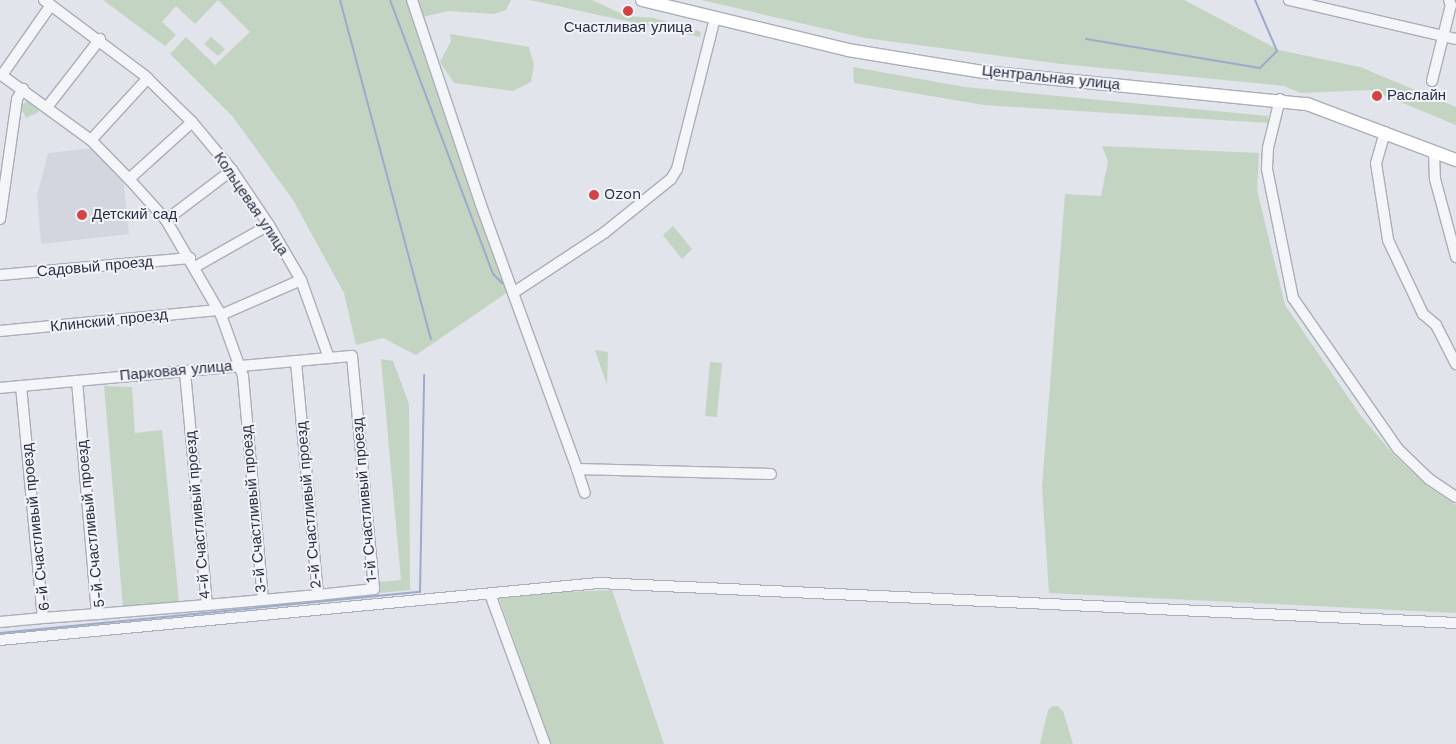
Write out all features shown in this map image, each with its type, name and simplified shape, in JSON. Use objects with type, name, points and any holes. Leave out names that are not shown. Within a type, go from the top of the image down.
[{"type":"main road","name":"Центральная улица","points":[[642,0],[848,50],[984,72],[1280,99],[1307,104],[1456,160]]},
{"type":"street","points":[[412,0],[513,293],[585,493]]},
{"type":"street","points":[[1289,0],[1456,39]]},
{"type":"street","points":[[1334,0],[1340,12]]},
{"type":"street","points":[[1432,82],[1452,2]]},
{"type":"street","points":[[1,74],[47,3]]},
{"type":"street","name":"Кольцевая улица","points":[[47,3],[100,39],[148,78],[192,122],[232,170],[269,225],[300,280],[328,358]]},
{"type":"street","points":[[513,293],[586,245],[671,179],[677,169],[715,18]]},
{"type":"street","points":[[48,106],[100,39]]},
{"type":"street","name":"3-й Счастливый проезд","points":[[1,74],[48,106],[91,140],[129,178],[166,220],[219,313],[240,365],[263,600],[207,605]]},
{"type":"street","points":[[91,140],[148,78]]},
{"type":"street","points":[[0,219],[17,100],[23,89]]},
{"type":"street","points":[[1280,99],[1268,148],[1268,169],[1293,298],[1398,449],[1429,479],[1456,497]]},
{"type":"street","points":[[129,178],[192,122]]},
{"type":"street","points":[[1385,132],[1376,163],[1388,240],[1423,314],[1436,325],[1456,364]]},
{"type":"street","points":[[1434,152],[1434,179],[1456,258]]},
{"type":"street","points":[[166,220],[232,170]]},
{"type":"street","points":[[192,263],[269,225]]},
{"type":"street","name":"Садовый проезд","points":[[0,275],[192,263]]},
{"type":"street","name":"Клинский проезд","points":[[0,331],[219,313],[300,280]]},
{"type":"street","name":"Парковая улица","points":[[0,388],[352,356]]},
{"type":"street","name":"1-й Счастливый проезд","points":[[318,595],[374,589],[352,356]]},
{"type":"street","name":"2-й Счастливый проезд","points":[[263,600],[318,595],[296,361]]},
{"type":"street","name":"4-й Счастливый проезд","points":[[153,608],[207,605],[186,371]]},
{"type":"street","name":"5-й Счастливый проезд","points":[[77,381],[97,614],[153,608]]},
{"type":"street","name":"6-й Счастливый проезд","points":[[22,386],[43,618],[97,614]]},
{"type":"street","points":[[577,469],[770,474]]},
{"type":"street","points":[[0,640],[607,583],[1456,623]]},
{"type":"street","points":[[490,594],[545,744]]},
{"type":"street","points":[[0,622],[43,618]]},
{"type":"shaded area","name":"Детский сад","points":[[93,148],[123,178],[129,234],[41,244],[37,196],[48,153]]},
{"type":"green space","points":[[103,0],[218,0],[195,24],[176,6],[162,22],[176,35],[165,46]]},
{"type":"green space","points":[[218,0],[412,0],[512,289],[416,355],[383,338],[356,345],[344,293],[293,200],[233,117],[170,54],[186,37],[215,65],[250,32]]},
{"type":"green space","points":[[417,0],[511,0],[506,10],[493,14],[448,11],[423,17]]},
{"type":"green space","points":[[530,0],[592,0],[626,16],[654,18],[701,32],[700,37]]},
{"type":"green space","points":[[701,0],[1184,0],[1279,50],[1360,67],[1456,107],[1456,125],[1371,90],[1301,93],[1284,86],[1062,64],[865,38]]},
{"type":"green space","points":[[450,34],[529,47],[534,65],[531,82],[513,91],[454,83],[440,62],[451,41]]},
{"type":"green space","points":[[211,37],[225,49],[218,56],[204,44]]},
{"type":"green space","points":[[853,67],[965,87],[1268,116],[1268,123],[984,105],[854,83]]},
{"type":"green space","points":[[33,99],[39,112],[26,118],[20,105]]},
{"type":"green space","points":[[1102,146],[1259,153],[1257,190],[1285,305],[1361,416],[1393,454],[1427,486],[1456,505],[1456,613],[1049,593],[1042,487],[1065,194],[1101,196],[1108,161]]},
{"type":"green space","points":[[673,226],[692,249],[682,259],[663,235]]},
{"type":"green space","points":[[595,350],[608,352],[607,385]]},
{"type":"green space","points":[[381,359],[393,361],[409,404],[410,590],[380,593],[380,582],[401,580]]},
{"type":"green space","points":[[710,362],[722,363],[717,417],[705,416]]},
{"type":"green space","points":[[104,386],[132,387],[135,433],[162,430],[179,602],[123,607]]},
{"type":"green space","points":[[612,590],[664,744],[551,744],[498,595]]},
{"type":"green space","points":[[1053,706],[1058,706],[1063,711],[1073,744],[1040,744],[1048,710]]},
{"type":"waterway","points":[[340,0],[431,339]]},
{"type":"waterway","points":[[390,0],[493,274],[502,283]]},
{"type":"waterway","points":[[1086,39],[1260,68],[1277,51],[1255,0]]},
{"type":"waterway","points":[[0,633],[420,592],[424,375]]},
{"type":"place","name":"Счастливая улица","points":[[628,11]]},
{"type":"place","name":"Раслайн","points":[[1377,96]]},
{"type":"place","name":"Ozon","points":[[594,195]]},
{"type":"place","name":"Детский сад","points":[[82,215]]}]
